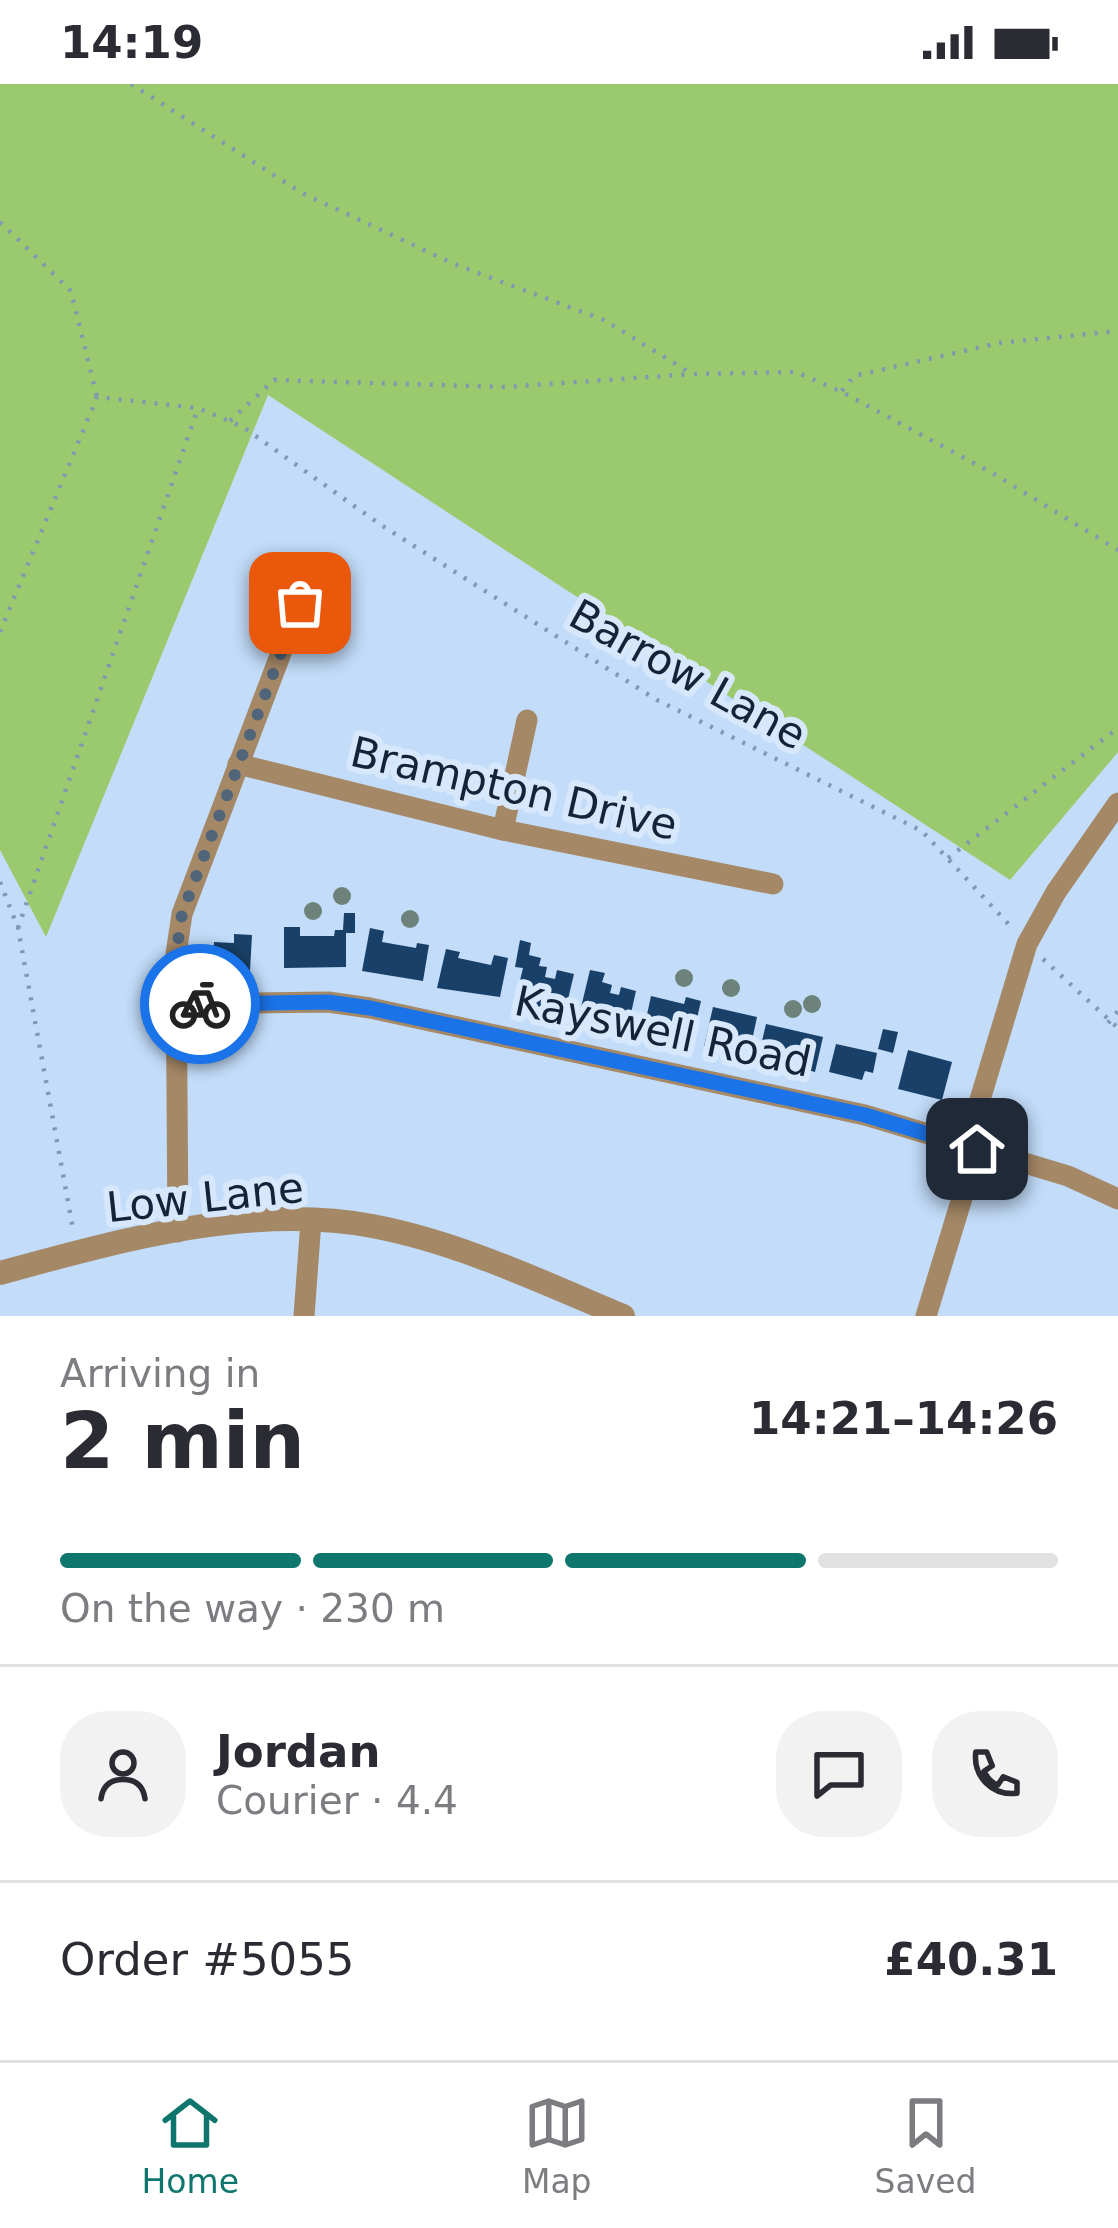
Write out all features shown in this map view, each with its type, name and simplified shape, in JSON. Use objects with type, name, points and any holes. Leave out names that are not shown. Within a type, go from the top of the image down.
[{"type":"street","points":[[178,1232],[180,1004],[176,954],[182,914],[298,602]]},
{"type":"street","points":[[503,830],[527,720]]},
{"type":"street","name":"Brampton Drive","points":[[238,764],[503,830],[773,884]]},
{"type":"street","points":[[926,1316],[1027,944],[1056,892],[1118,803]]},
{"type":"street","name":"Kayswell Road","points":[[180,1004],[328,1002],[370,1008],[865,1115],[1068,1176],[1118,1199]]},
{"type":"street","points":[[304,1316],[311,1221]]},
{"type":"street","name":"Low Lane","points":[[0,1273],[178,1232],[311,1221],[370,1226],[438,1244],[568,1305],[622,1316]]},
{"type":"path","points":[[131,84],[302,194],[454,264],[604,320],[692,374]]},
{"type":"path","points":[[0,222],[71,291],[97,397],[0,632]]},
{"type":"path","points":[[842,392],[854,376],[958,352],[1118,331]]},
{"type":"path","points":[[230,421],[274,380],[505,387],[796,372],[994,474],[1118,550]]},
{"type":"path","name":"Barrow Lane","points":[[97,397],[198,408],[230,421],[381,525],[657,700],[922,831],[1027,944],[1118,1028]]},
{"type":"path","points":[[18,928],[198,408]]},
{"type":"path","points":[[948,858],[1118,728]]},
{"type":"path","points":[[0,882],[18,928],[77,1252]]},
{"type":"path","points":[[1108,1022],[1118,1011]]},
{"type":"green space","points":[[0,84],[1118,84],[1118,752],[1010,880],[268,395],[46,937],[0,850]]},
{"type":"building","points":[[344,913],[355,913],[355,933],[346,933],[346,967],[284,968],[284,927],[300,927],[300,936],[334,936],[335,930],[343,930]]},
{"type":"building","points":[[370,928],[384,931],[382,942],[416,948],[417,943],[429,945],[423,981],[362,971]]},
{"type":"building","points":[[234,934],[252,935],[250,971],[212,968],[214,942],[234,943]]},
{"type":"building","points":[[520,940],[531,943],[529,955],[541,958],[539,966],[547,967],[545,977],[555,979],[557,970],[574,974],[564,1016],[514,1005],[523,968],[515,967]]},
{"type":"building","points":[[446,949],[460,952],[458,958],[491,965],[494,955],[508,958],[500,997],[437,988]]},
{"type":"building","points":[[590,970],[605,973],[602,982],[612,985],[610,993],[619,995],[621,987],[636,991],[627,1031],[578,1020]]},
{"type":"building","points":[[651,996],[684,1004],[686,997],[701,1001],[691,1044],[643,1033]]},
{"type":"building","points":[[713,1007],[757,1017],[750,1050],[704,1046]]},
{"type":"building","points":[[766,1024],[823,1037],[815,1072],[801,1068],[803,1061],[774,1054],[772,1061],[758,1058]]},
{"type":"building","points":[[883,1029],[898,1032],[893,1053],[878,1049]]},
{"type":"building","points":[[836,1044],[877,1053],[873,1073],[865,1071],[862,1080],[829,1072]]},
{"type":"building","points":[[908,1050],[952,1062],[942,1100],[898,1089]]},
{"type":"way so far","points":[[200,1004],[180,1004],[176,954],[182,914],[300,603]]},
{"type":"route","points":[[200,1004],[328,1002],[370,1008],[865,1115],[977,1149]]}]
